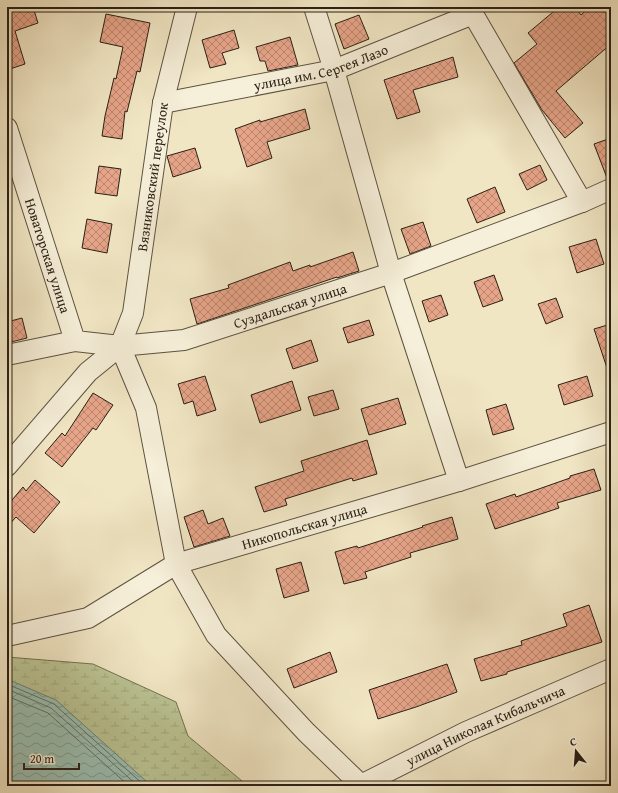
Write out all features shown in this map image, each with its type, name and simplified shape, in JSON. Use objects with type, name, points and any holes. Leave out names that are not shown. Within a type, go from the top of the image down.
[{"type":"street","name":"Вязниковский переулок","points":[[120,346],[133,313],[163,103],[187,7]]},
{"type":"street","points":[[314,7],[334,70],[391,273],[459,481]]},
{"type":"street","name":"улица им. Сергея Лазо","points":[[163,103],[334,70],[472,10]]},
{"type":"street","points":[[472,10],[582,202]]},
{"type":"street","name":"Новаторская улица","points":[[7,128],[75,340]]},
{"type":"street","name":"Суздальская улица","points":[[120,346],[184,340],[391,273],[582,202],[611,189]]},
{"type":"street","points":[[7,355],[75,340],[120,346]]},
{"type":"street","points":[[7,466],[88,372],[120,346]]},
{"type":"street","points":[[120,346],[146,408],[176,564],[216,635],[306,732],[361,786]]},
{"type":"street","name":"Никопольская улица","points":[[7,636],[88,618],[176,564],[459,481],[611,432]]},
{"type":"street","name":"улица Николая Кибальчича","points":[[361,786],[466,732],[611,669]]},
{"type":"green space","points":[[7,657],[93,664],[176,702],[188,736],[248,786],[7,786]]},
{"type":"water","points":[[7,679],[56,700],[150,786],[7,786]]},
{"type":"building","points":[[7,7],[33,7],[38,23],[15,31],[25,64],[7,70],[7,18],[10,17]]},
{"type":"building","points":[[559,7],[575,7],[581,15],[590,7],[611,7],[611,44],[556,91],[583,123],[565,138],[542,110],[514,63],[537,44],[528,33]]},
{"type":"building","points":[[106,14],[150,23],[140,72],[137,71],[127,112],[125,111],[122,139],[102,136],[105,116],[114,78],[116,79],[123,47],[100,42]]},
{"type":"building","points":[[359,15],[369,39],[344,49],[335,24]]},
{"type":"building","points":[[234,30],[239,48],[222,53],[226,64],[210,68],[202,40]]},
{"type":"building","points":[[290,37],[298,65],[268,71],[265,61],[260,61],[256,47]]},
{"type":"building","points":[[453,57],[458,77],[413,90],[420,112],[397,119],[384,80]]},
{"type":"building","points":[[305,109],[310,129],[267,142],[272,158],[247,167],[235,129],[260,120],[260,122]]},
{"type":"building","points":[[611,138],[611,178],[607,178],[594,144]]},
{"type":"building","points":[[195,148],[201,168],[173,177],[167,156]]},
{"type":"building","points":[[540,165],[547,180],[527,190],[519,174]]},
{"type":"building","points":[[99,166],[121,169],[117,196],[95,193]]},
{"type":"building","points":[[495,187],[505,212],[477,223],[467,199]]},
{"type":"building","points":[[87,219],[112,224],[107,253],[82,248]]},
{"type":"building","points":[[423,222],[431,246],[410,254],[401,229]]},
{"type":"building","points":[[596,239],[604,264],[577,273],[569,247]]},
{"type":"building","points":[[353,252],[359,271],[197,324],[190,299],[229,288],[228,285],[290,262],[293,271],[310,265],[310,267]]},
{"type":"building","points":[[494,275],[503,300],[483,307],[474,282]]},
{"type":"building","points":[[441,295],[448,315],[429,322],[422,301]]},
{"type":"building","points":[[556,298],[563,317],[546,324],[538,304]]},
{"type":"building","points":[[22,318],[27,338],[7,343],[7,322]]},
{"type":"building","points":[[369,320],[374,335],[348,343],[343,328]]},
{"type":"building","points":[[611,324],[611,371],[608,371],[594,329]]},
{"type":"building","points":[[311,340],[318,361],[293,369],[286,349]]},
{"type":"building","points":[[205,376],[216,410],[197,416],[193,401],[184,404],[178,384]]},
{"type":"building","points":[[587,376],[593,396],[564,405],[558,385]]},
{"type":"building","points":[[292,381],[301,410],[260,423],[251,395]]},
{"type":"building","points":[[333,390],[339,409],[314,416],[308,397]]},
{"type":"building","points":[[93,393],[113,405],[96,430],[93,428],[62,467],[45,453],[62,433],[65,436]]},
{"type":"building","points":[[398,398],[406,424],[369,435],[361,409]]},
{"type":"building","points":[[506,404],[514,429],[493,435],[486,410]]},
{"type":"building","points":[[367,440],[377,474],[353,481],[352,478],[285,499],[287,505],[264,512],[255,487],[304,471],[301,461]]},
{"type":"building","points":[[594,469],[601,490],[557,503],[559,508],[495,529],[486,504],[515,494],[516,497],[570,478],[570,476]]},
{"type":"building","points":[[35,480],[60,502],[34,533],[16,517],[7,527],[7,506],[23,487],[26,491]]},
{"type":"building","points":[[203,510],[208,524],[223,518],[230,536],[194,547],[184,517]]},
{"type":"building","points":[[452,517],[458,539],[410,553],[411,557],[365,572],[367,578],[344,584],[335,552],[357,546],[358,548]]},
{"type":"building","points":[[301,562],[309,591],[284,598],[276,569]]},
{"type":"building","points":[[589,605],[602,642],[507,672],[507,674],[481,681],[474,659],[522,645],[521,641],[567,626],[563,614]]},
{"type":"building","points":[[330,652],[337,672],[294,688],[287,669]]},
{"type":"building","points":[[447,664],[457,692],[378,719],[369,690]]}]
